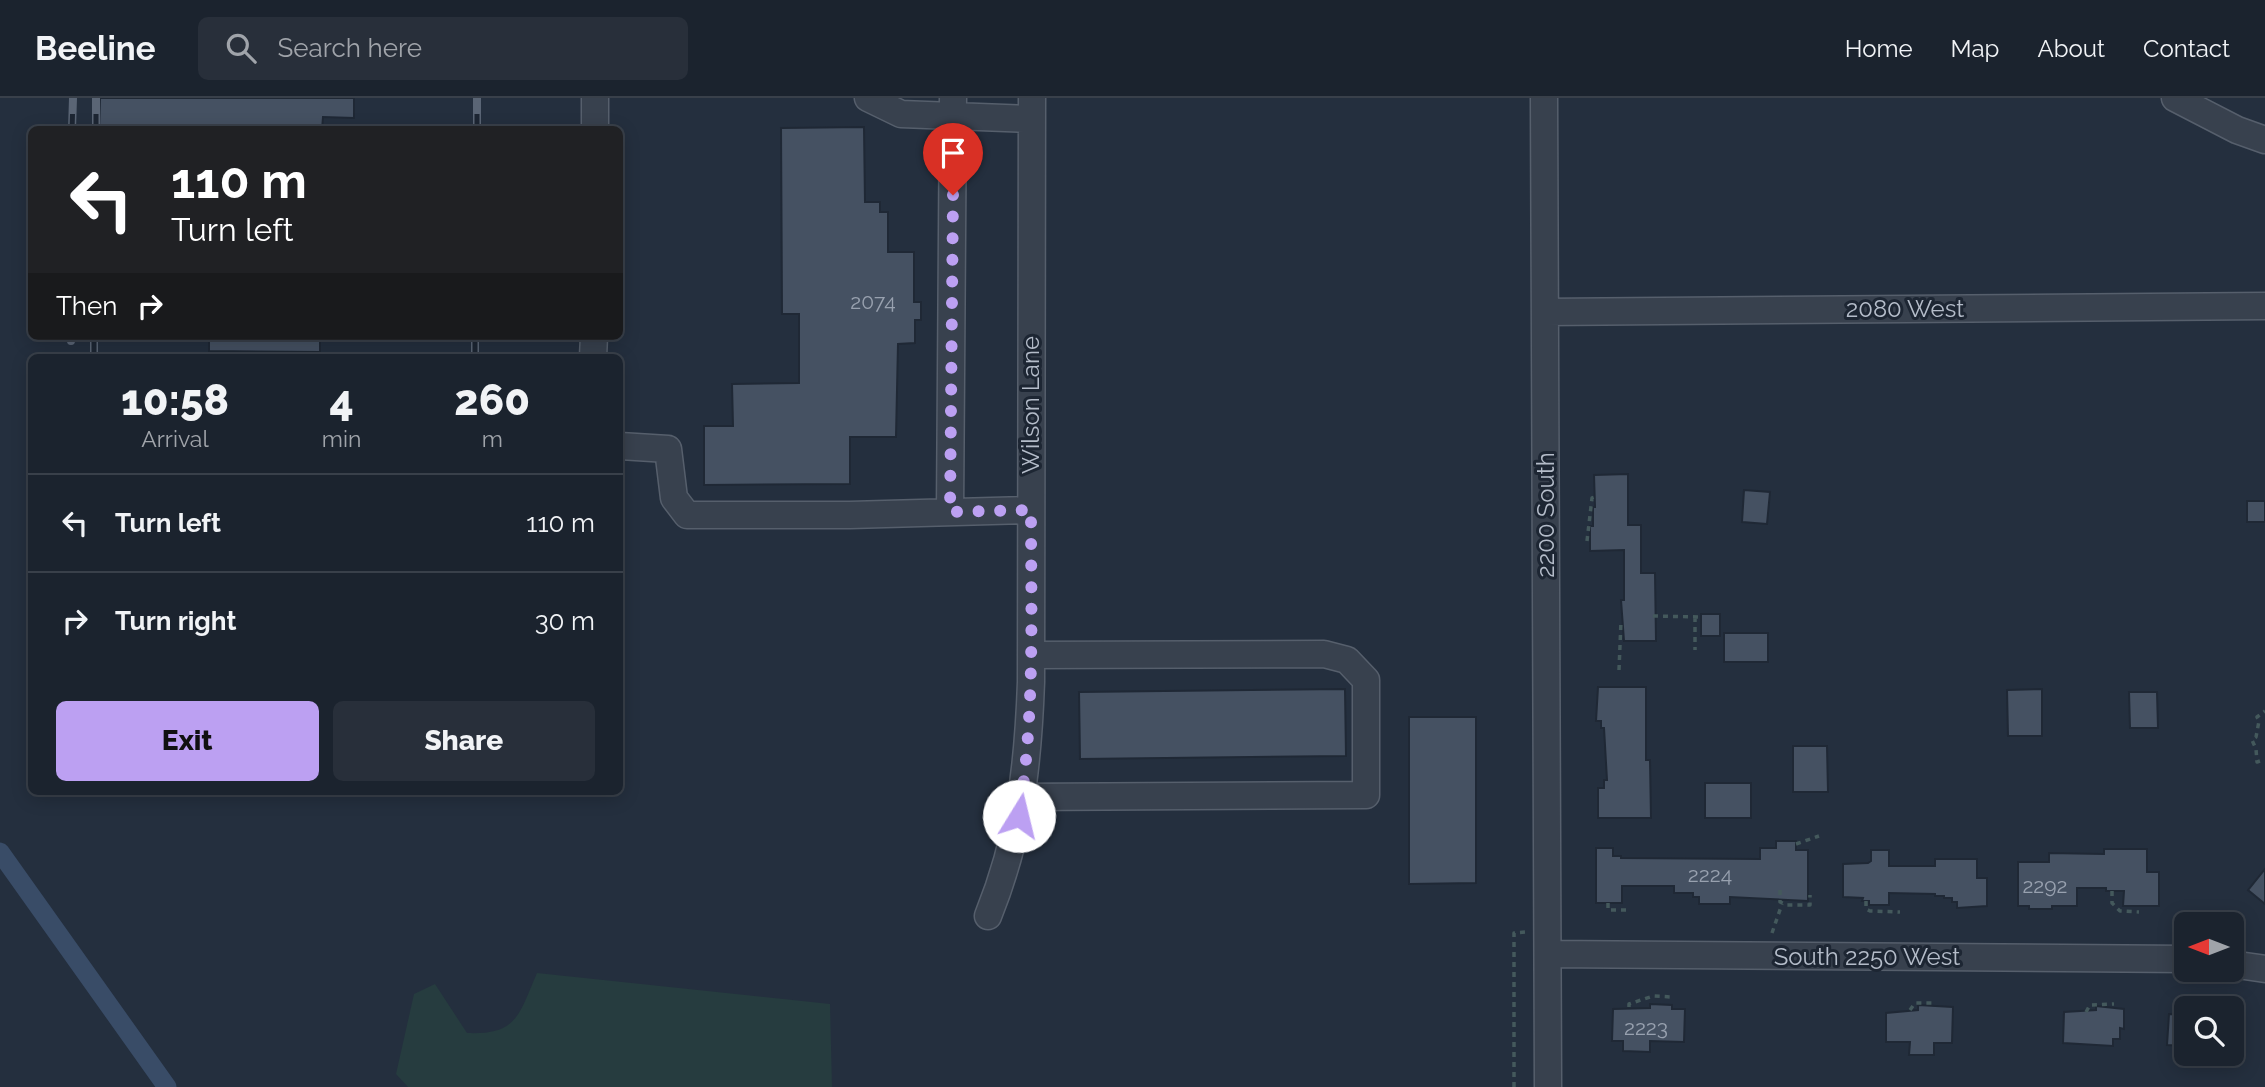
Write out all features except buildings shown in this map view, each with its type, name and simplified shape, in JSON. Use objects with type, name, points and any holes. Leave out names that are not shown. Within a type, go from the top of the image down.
[{"type":"street","points":[[595,98],[596,126]]},
{"type":"street","points":[[868,98],[901,106],[1032,108]]},
{"type":"street","name":"2200 South","points":[[1544,98],[1544,939],[1548,1087]]},
{"type":"street","points":[[2175,98],[2237,130],[2265,140]]},
{"type":"street","points":[[950,512],[953,107]]},
{"type":"street","name":"Wilson Lane","points":[[988,916],[1000,888],[1022,797],[1028,757],[1031,655],[1032,108]]},
{"type":"street","name":"2080 West","points":[[1545,312],[2265,306]]},
{"type":"street","points":[[623,446],[668,449],[674,498],[687,515],[1031,510]]},
{"type":"street","points":[[1022,797],[1366,795],[1366,680],[1347,660],[1324,654],[1031,655]]},
{"type":"street","name":"South 2250 West","points":[[1544,939],[2174,959]]},
{"type":"street","points":[[2244,966],[2265,969]]},
{"type":"path","points":[[1587,541],[1592,498],[1595,497]]},
{"type":"path","points":[[1653,616],[1701,617]]},
{"type":"path","points":[[1695,617],[1695,650]]},
{"type":"path","points":[[1619,670],[1621,621]]},
{"type":"path","points":[[2260,761],[2256,762],[2256,749],[2252,740],[2256,737],[2259,721],[2256,718],[2265,711]]},
{"type":"path","points":[[1796,844],[1819,836]]},
{"type":"path","points":[[1772,933],[1782,904],[1780,890]]},
{"type":"path","points":[[2112,891],[2112,903],[2120,911],[2139,912]]},
{"type":"path","points":[[1782,904],[1810,905],[1810,895]]},
{"type":"path","points":[[1866,901],[1866,909],[1870,911],[1900,912]]},
{"type":"path","points":[[1608,903],[1608,910],[1630,910]]},
{"type":"path","points":[[1514,1087],[1514,933],[1544,939]]},
{"type":"path","points":[[1629,1007],[1629,1004],[1653,996],[1672,996]]},
{"type":"path","points":[[1910,1010],[1915,1003],[1933,1003]]},
{"type":"path","points":[[2086,1012],[2090,1005],[2114,1004]]},
{"type":"green space","points":[[537,973],[830,1004],[832,1087],[408,1087],[396,1074],[414,994],[435,984],[467,1033],[484,1033],[507,1026],[514,1019],[526,1000]]},
{"type":"waterway","points":[[0,852],[167,1087]]},
{"type":"railway","points":[[72,126],[73,98]]},
{"type":"railway","points":[[96,98],[96,126]]},
{"type":"railway","points":[[477,98],[477,126]]},
{"type":"railway","points":[[94,340],[94,354]]},
{"type":"railway","points":[[475,340],[475,354]]},
{"type":"route","points":[[953,195],[950,512],[1031,510],[1031,682],[1028,757],[1019,816]]}]
